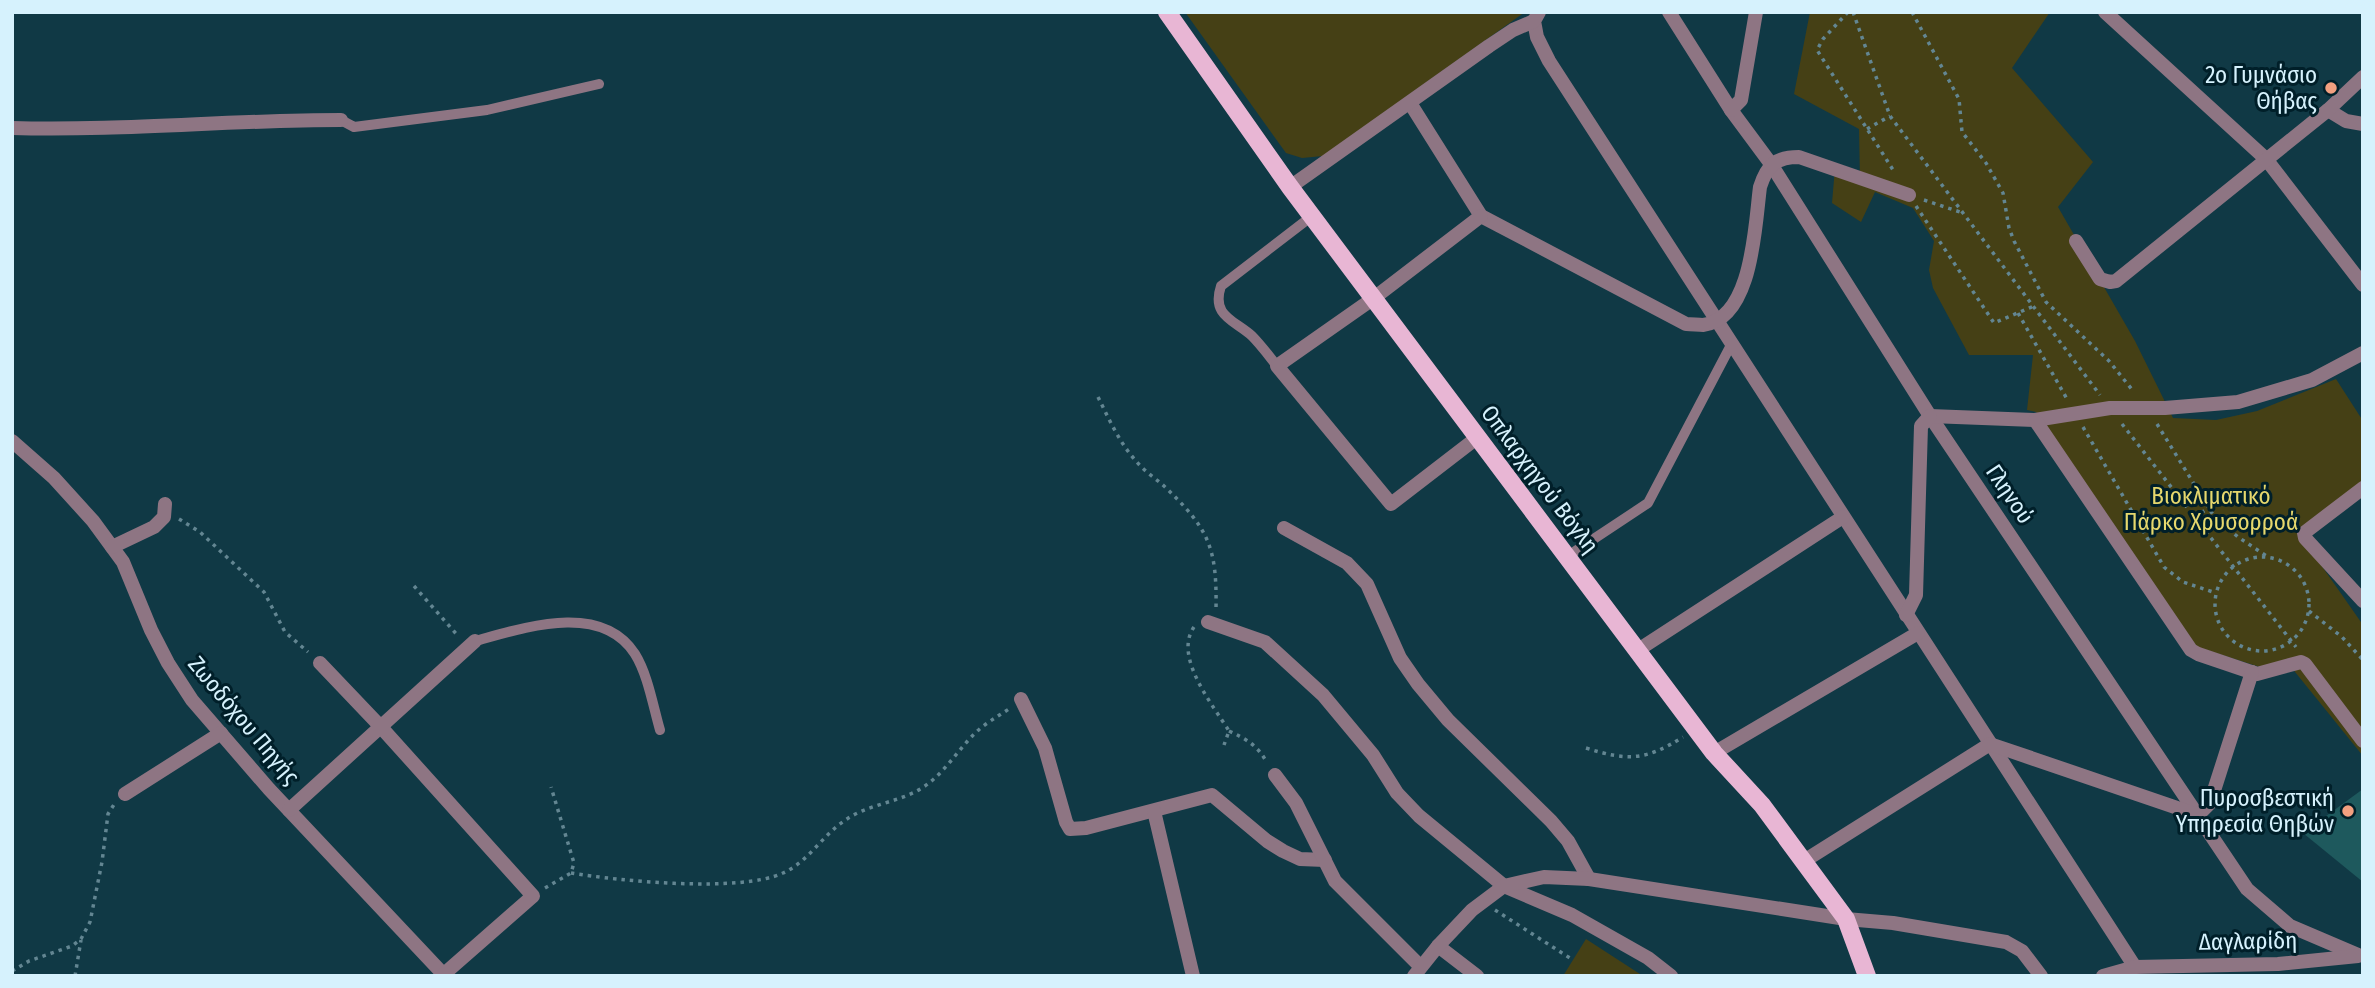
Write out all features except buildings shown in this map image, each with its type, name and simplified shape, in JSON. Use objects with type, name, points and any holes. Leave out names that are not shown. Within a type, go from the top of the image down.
[{"type":"main road","name":"Οπλαρχηγού Βόγλη","points":[[1167,12],[1290,187],[1696,729],[1762,805],[1804,861],[1846,919],[1867,976]]},
{"type":"street","name":"Γληνού","points":[[1669,12],[1731,110],[1771,164],[1930,416],[2247,889],[2290,926],[2360,955]]},
{"type":"street","points":[[1731,110],[1741,100],[1756,12]]},
{"type":"street","points":[[2105,12],[2266,159],[2363,285]]},
{"type":"street","points":[[1290,187],[1489,46],[1536,17],[1537,37],[1549,61],[2135,967]]},
{"type":"street","points":[[2076,241],[2100,279],[2116,281],[2328,110],[2363,77]]},
{"type":"street","points":[[1410,103],[1481,216],[1686,324],[1704,325],[1716,320],[1728,311],[1740,296],[1746,279],[1760,187],[1771,164],[1784,157],[1799,157],[1909,195]]},
{"type":"street","points":[[2328,110],[2346,121],[2363,124]]},
{"type":"street","points":[[12,128],[341,120]]},
{"type":"street","points":[[1478,437],[1391,504],[1277,366],[1374,298],[1481,216]]},
{"type":"street","points":[[1906,615],[1916,595],[1921,426],[1930,416],[2035,420],[2110,408],[2238,402],[2312,380],[2363,353]]},
{"type":"street","points":[[2035,420],[2191,650],[2263,674],[2295,663],[2305,664],[2363,741]]},
{"type":"street","name":"Ζωοδόχου Πηγής","points":[[12,441],[54,478],[93,521],[123,562],[151,630],[192,700],[289,810],[445,975]]},
{"type":"street","points":[[2363,488],[2304,533],[2305,538],[2363,601]]},
{"type":"street","points":[[112,547],[154,527],[165,511]]},
{"type":"street","points":[[1638,650],[1843,517]]},
{"type":"street","points":[[1284,528],[1347,563],[1367,584],[1400,658],[1419,684],[1448,720],[1551,821],[1568,841],[1589,879]]},
{"type":"street","points":[[1212,623],[1265,642],[1322,695],[1373,755],[1396,793],[1419,816],[1504,886],[1572,915],[1648,958],[1671,976]]},
{"type":"street","points":[[1714,752],[1918,633]]},
{"type":"street","points":[[289,810],[471,644]]},
{"type":"street","points":[[320,663],[533,896],[445,975]]},
{"type":"street","points":[[1990,744],[2198,815],[2210,803],[2252,672]]},
{"type":"street","points":[[1021,699],[1045,748],[1070,830],[1212,795],[1283,851],[1300,859],[1325,860]]},
{"type":"street","points":[[125,794],[221,733]]},
{"type":"street","points":[[1804,861],[1990,744]]},
{"type":"street","points":[[1275,775],[1296,803],[1335,881],[1417,971],[1437,946],[1482,902],[1504,886],[1544,877],[1589,879],[2006,942],[2022,951],[2041,976]]},
{"type":"street","points":[[1154,811],[1193,976]]},
{"type":"street","points":[[1437,946],[1478,976]]},
{"type":"street","name":"Δαγλαρίδη","points":[[2102,976],[2135,967],[2316,962],[2360,955]]},
{"type":"lane","points":[[341,120],[354,127],[487,110],[599,84]]},
{"type":"lane","points":[[1277,366],[1259,343],[1229,321],[1220,309],[1217,298],[1220,286],[1312,216]]},
{"type":"lane","points":[[1568,556],[1648,503],[1731,345]]},
{"type":"lane","points":[[471,644],[517,629],[560,623],[599,625],[623,640],[635,654],[660,730]]},
{"type":"path","points":[[1853,12],[1890,116],[2110,408],[2291,641]]},
{"type":"path","points":[[1912,12],[1959,99],[1962,132],[1986,163],[2003,193],[2014,241],[2046,302],[2109,361],[2146,408],[2209,508],[2223,525],[2268,557],[2291,567],[2300,576],[2309,598],[2309,611],[2305,622],[2291,641],[2271,650],[2260,651],[2240,646],[2231,640],[2219,624],[2216,593],[2225,574],[2233,567],[2256,557],[2268,557]]},
{"type":"path","points":[[1867,130],[1890,116]]},
{"type":"path","points":[[1909,195],[1963,213]]},
{"type":"path","points":[[2036,309],[2046,302]]},
{"type":"path","points":[[2018,313],[2164,567],[2183,582],[2216,593]]},
{"type":"path","points":[[1098,397],[1121,442],[1138,464],[1183,504],[1210,543],[1216,567],[1212,623],[1200,623],[1192,629],[1187,652],[1197,680],[1229,731],[1258,748],[1275,775]]},
{"type":"path","points":[[2194,517],[2209,508]]},
{"type":"path","points":[[165,511],[182,519],[232,560],[264,592],[285,632],[320,663]]},
{"type":"path","points":[[414,586],[471,644]]},
{"type":"path","points":[[2309,611],[2342,637],[2363,660]]},
{"type":"path","points":[[571,873],[643,881],[714,883],[765,880],[785,873],[845,820],[922,788],[937,776],[982,727],[1021,699]]},
{"type":"path","points":[[1586,748],[1615,757],[1643,757],[1667,747],[1696,729]]},
{"type":"path","points":[[1224,744],[1229,731]]},
{"type":"path","points":[[533,896],[571,873],[575,863],[551,787]]},
{"type":"path","points":[[75,976],[81,939],[90,922],[108,814],[125,794]]},
{"type":"path","points":[[1482,902],[1573,960]]},
{"type":"path","points":[[12,971],[29,961],[72,946],[81,939]]},
{"type":"green space","points":[[1185,12],[1525,12],[1323,156],[1302,158],[1286,153]]},
{"type":"green space","name":"Βιοκλιματικό Πάρκο Χρυσορροά","points":[[1810,12],[2050,12],[2012,68],[2093,162],[2058,207],[2135,341],[2173,418],[2216,420],[2257,411],[2336,379],[2363,421],[2363,487],[2298,532],[2363,625],[2363,756],[2291,667],[2260,667],[2197,647],[2036,412],[2027,410],[2033,355],[1969,355],[1933,288],[1929,270],[1934,241],[1913,208],[1875,192],[1861,222],[1832,203],[1835,168],[1860,180],[1859,129],[1794,94]]},
{"type":"green space","points":[[1586,939],[1643,976],[1563,976]]},
{"type":"place","name":"2ο Γυμνάσιο Θήβας","points":[[2331,88]]},
{"type":"place","name":"Πυροσβεστική Υπηρεσία Θηβών","points":[[2348,811]]}]
